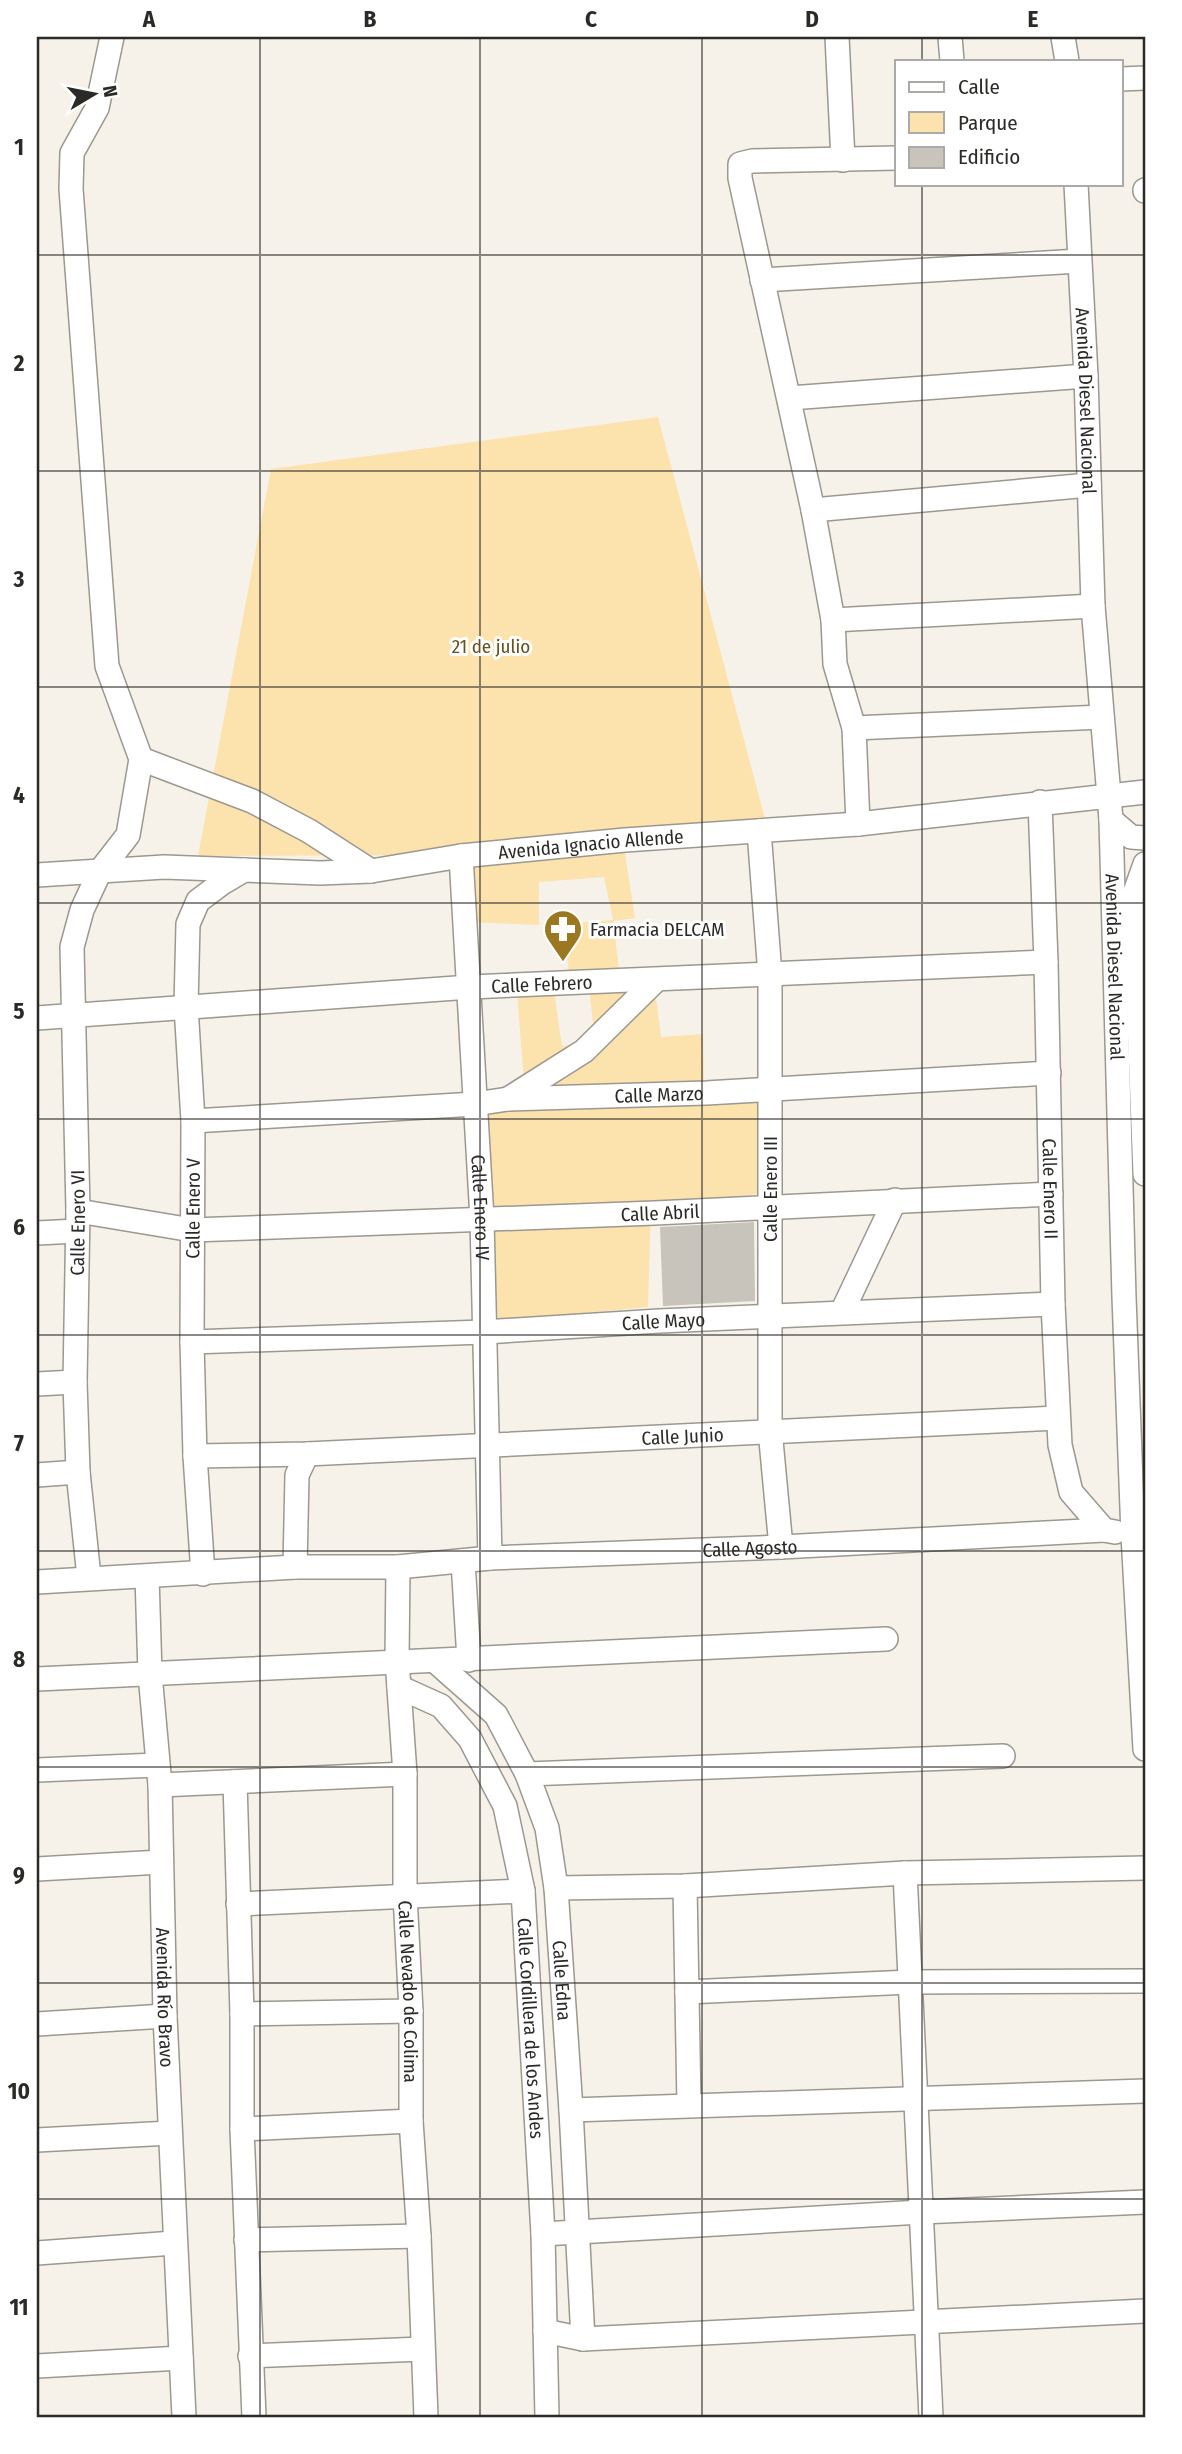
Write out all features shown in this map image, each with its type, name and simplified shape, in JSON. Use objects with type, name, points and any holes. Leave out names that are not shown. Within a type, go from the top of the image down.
[{"type":"street","points":[[112,37],[97,108],[72,153],[71,189],[107,666],[141,759],[252,801],[309,831],[370,871]]},
{"type":"street","points":[[837,37],[843,160]]},
{"type":"street","points":[[950,37],[952,60]]},
{"type":"street","points":[[1063,37],[1067,60]]},
{"type":"street","points":[[858,824],[854,728],[835,664],[833,620],[813,510],[740,178],[740,164],[752,161],[895,158]]},
{"type":"street","name":"Avenida Diesel Nacional","points":[[1076,186],[1086,376],[1093,606],[1111,820],[1145,1749]]},
{"type":"street","points":[[762,280],[1079,261]]},
{"type":"street","points":[[790,398],[1086,376]]},
{"type":"street","points":[[813,510],[1090,485]]},
{"type":"street","points":[[833,620],[1093,606]]},
{"type":"street","points":[[854,728],[1102,717]]},
{"type":"street","name":"Calle Enero VI","points":[[89,1577],[78,1472],[75,1382],[78,1221],[72,947],[82,910],[100,871],[128,835],[141,759]]},
{"type":"street","name":"Avenida Ignacio Allende","points":[[37,875],[164,867],[320,873],[370,871],[461,856],[625,840],[858,824],[1108,794],[1145,792]]},
{"type":"street","name":"Calle Enero II","points":[[1040,802],[1057,1418],[1060,1445],[1072,1492],[1104,1530]]},
{"type":"street","points":[[1111,820],[1131,837],[1145,838]]},
{"type":"street","name":"Calle Enero III","points":[[759,831],[770,975],[770,1430],[781,1547]]},
{"type":"street","name":"Calle Enero IV","points":[[461,856],[482,1219],[490,1558]]},
{"type":"street","points":[[1145,864],[1134,895],[1145,1174]]},
{"type":"street","name":"Calle Enero V","points":[[203,1574],[195,1456],[192,1342],[193,1121],[186,1006],[188,924],[198,901],[244,870]]},
{"type":"street","name":"Calle Febrero","points":[[37,1018],[470,987],[1046,962]]},
{"type":"street","points":[[508,1099],[584,1051],[656,980]]},
{"type":"street","name":"Calle Marzo","points":[[193,1121],[475,1104],[508,1099],[706,1093],[1049,1073]]},
{"type":"street","name":"Calle Abril","points":[[37,1233],[78,1221],[192,1230],[270,1228],[1051,1194]]},
{"type":"street","points":[[842,1312],[895,1200]]},
{"type":"street","name":"Calle Mayo","points":[[192,1342],[484,1332],[770,1315],[1053,1304]]},
{"type":"street","points":[[37,1384],[75,1382]]},
{"type":"street","name":"Calle Junio","points":[[195,1456],[307,1454],[1057,1418]]},
{"type":"street","points":[[295,1567],[297,1475],[307,1454]]},
{"type":"street","points":[[37,1475],[78,1472]]},
{"type":"street","points":[[1104,1530],[1139,1534]]},
{"type":"street","name":"Calle Agosto","points":[[37,1581],[295,1567],[398,1567],[490,1558],[781,1547],[1104,1530]]},
{"type":"street","points":[[463,1561],[469,1660]]},
{"type":"street","name":"Calle Nevado de Colima","points":[[398,1567],[397,1660],[405,1774],[411,2121],[419,2236],[426,2417]]},
{"type":"street","name":"Avenida Río Bravo","points":[[147,1576],[150,1674],[158,1775],[174,2243],[184,2417]]},
{"type":"street","points":[[37,1679],[886,1639]]},
{"type":"street","name":"Calle Edna","points":[[435,1661],[496,1715],[527,1774],[547,1828],[556,1888],[583,2339]]},
{"type":"street","name":"Calle Cordillera de los Andes","points":[[399,1687],[441,1706],[470,1739],[505,1806],[523,1891],[542,2234],[547,2417]]},
{"type":"street","points":[[527,1774],[1003,1756]]},
{"type":"street","points":[[37,1770],[158,1775],[235,1782],[405,1774]]},
{"type":"street","points":[[235,1782],[242,2014],[242,2129],[254,2417]]},
{"type":"street","points":[[37,1869],[161,1862]]},
{"type":"street","points":[[556,1888],[685,1886],[905,1873],[1145,1868]]},
{"type":"street","points":[[905,1873],[931,2417]]},
{"type":"street","points":[[685,1886],[689,2105]]},
{"type":"street","points":[[238,1904],[523,1891]]},
{"type":"street","points":[[687,1992],[911,1982],[1145,1982]]},
{"type":"street","points":[[242,2014],[411,2011]]},
{"type":"street","points":[[37,2024],[165,2016]]},
{"type":"street","points":[[571,2110],[1145,2091]]},
{"type":"street","points":[[242,2129],[411,2121]]},
{"type":"street","points":[[37,2140],[170,2133]]},
{"type":"street","points":[[542,2234],[1145,2202]]},
{"type":"street","points":[[246,2240],[419,2236]]},
{"type":"street","points":[[37,2253],[174,2243]]},
{"type":"street","points":[[545,2330],[583,2339],[1145,2311]]},
{"type":"street","points":[[250,2356],[422,2349]]},
{"type":"street","points":[[37,2366],[181,2358]]},
{"type":"green space","name":"21 de julio","points":[[658,417],[768,830],[472,855],[198,856],[271,469]]},
{"type":"green space","points":[[624,847],[635,918],[613,921],[620,977],[570,980],[563,924],[613,920],[604,877],[539,882],[539,925],[468,922],[473,862]]},
{"type":"green space","points":[[589,987],[655,990],[661,1037],[703,1034],[704,1087],[525,1094],[517,993],[554,991],[562,1046],[595,1043]]},
{"type":"green space","points":[[761,1097],[760,1194],[651,1205],[648,1307],[498,1321],[481,1109]]},
{"type":"building","points":[[754,1222],[755,1301],[663,1306],[660,1227]]},
{"type":"place","name":"Farmacia DELCAM","points":[[563,963]]}]
